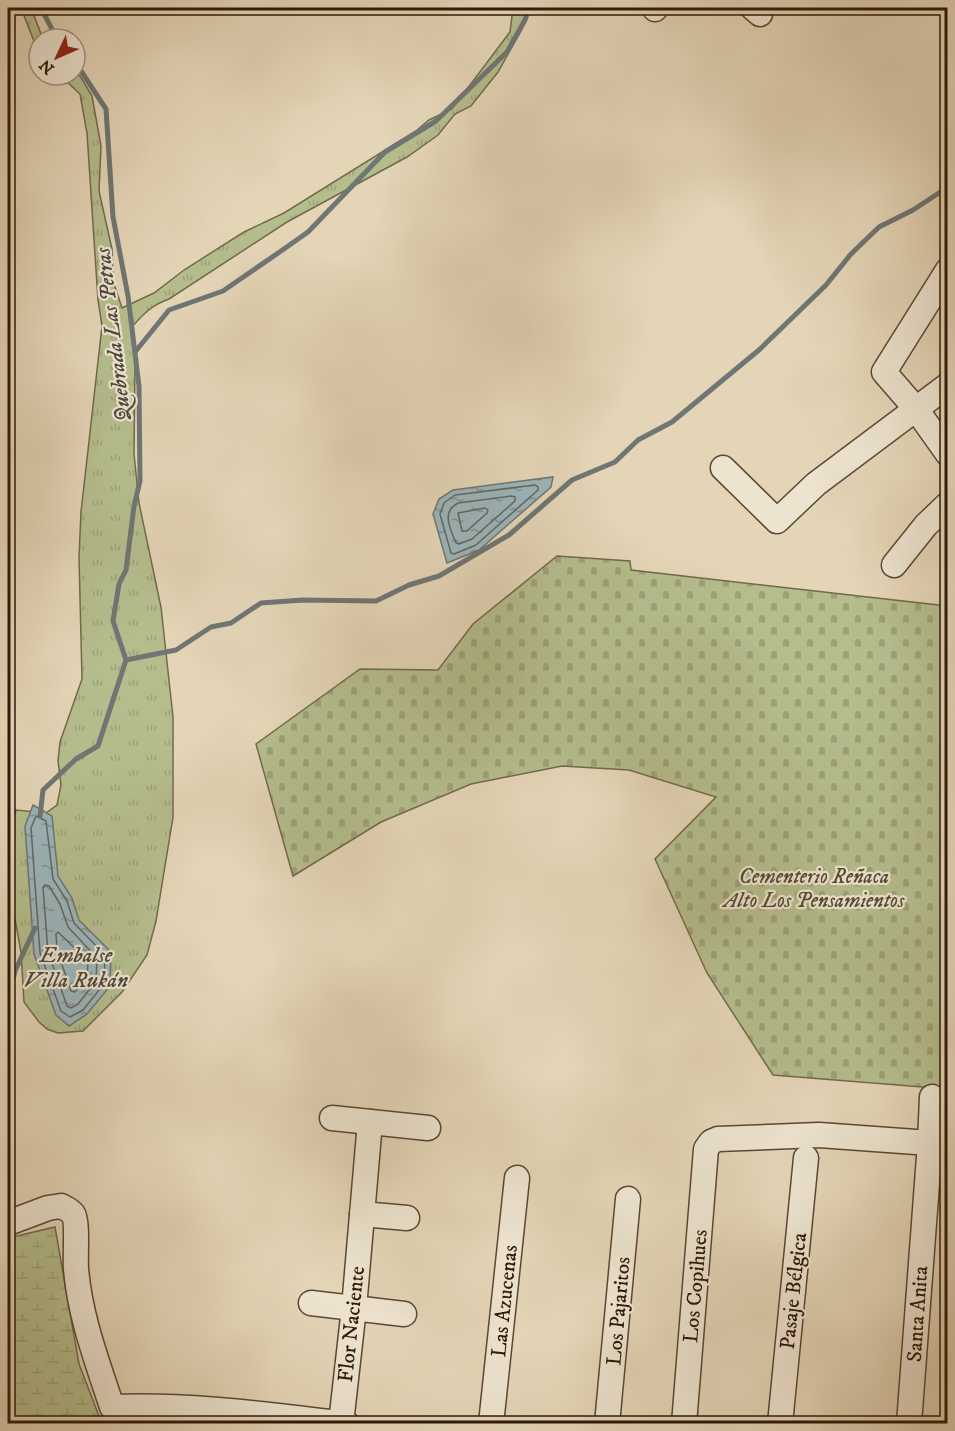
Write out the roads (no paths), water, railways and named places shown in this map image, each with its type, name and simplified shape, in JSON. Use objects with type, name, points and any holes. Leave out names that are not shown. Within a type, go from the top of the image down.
[{"type":"street","points":[[948,270],[884,372],[916,409],[948,454]]},
{"type":"street","points":[[723,468],[777,521],[816,484],[948,385]]},
{"type":"street","points":[[894,565],[926,525],[948,504]]},
{"type":"street","name":"Santa Anita","points":[[909,1424],[932,1097]]},
{"type":"street","points":[[332,1118],[428,1128]]},
{"type":"street","name":"Flor Naciente","points":[[341,1423],[354,1308],[354,1220],[370,1122]]},
{"type":"street","name":"Los Copihues","points":[[684,1424],[706,1149],[711,1142],[718,1139],[819,1135],[930,1143]]},
{"type":"street","name":"Pasaje Bélgica","points":[[780,1424],[807,1158]]},
{"type":"street","name":"Las Azucenas","points":[[491,1424],[517,1178]]},
{"type":"street","name":"Los Pajaritos","points":[[607,1424],[628,1199]]},
{"type":"street","points":[[8,1223],[55,1207],[62,1206],[72,1212],[76,1222],[76,1269],[84,1316],[95,1360],[112,1407],[151,1405],[223,1410],[347,1424]]},
{"type":"street","points":[[354,1220],[407,1218]]},
{"type":"street","points":[[311,1303],[405,1314]]},
{"type":"water","points":[[553,477],[551,487],[479,550],[447,563],[433,514],[439,499],[453,490]]},
{"type":"water","name":"Embalse Villa Rukán","points":[[33,805],[52,816],[58,876],[72,898],[79,920],[111,952],[110,986],[87,1014],[69,1026],[56,1015],[34,954],[25,826]]},
{"type":"waterway","name":"Quebrada Las Petras","points":[[41,8],[51,27]]},
{"type":"waterway","points":[[135,352],[169,310],[223,291],[308,232],[385,152],[436,121],[507,52],[529,8]]},
{"type":"waterway","name":"Quebrada Las Petras","points":[[40,816],[43,790],[76,759],[98,746],[126,660],[113,621],[119,584],[126,570],[134,506],[140,481],[139,386],[128,296],[113,217],[106,109],[87,80]]},
{"type":"waterway","points":[[126,660],[176,650],[211,627],[231,623],[261,603],[303,600],[376,601],[409,585],[439,576],[509,535],[572,480],[615,462],[638,440],[672,422],[759,350],[826,285],[851,254],[879,227],[913,210],[948,187]]},
{"type":"waterway","name":"Quebrada Las Petras","points":[[8,1003],[15,971],[35,928]]},
{"type":"park label","name":"Cementerio Reñaca Alto Los Pensamientos","points":[[814,888]]}]
